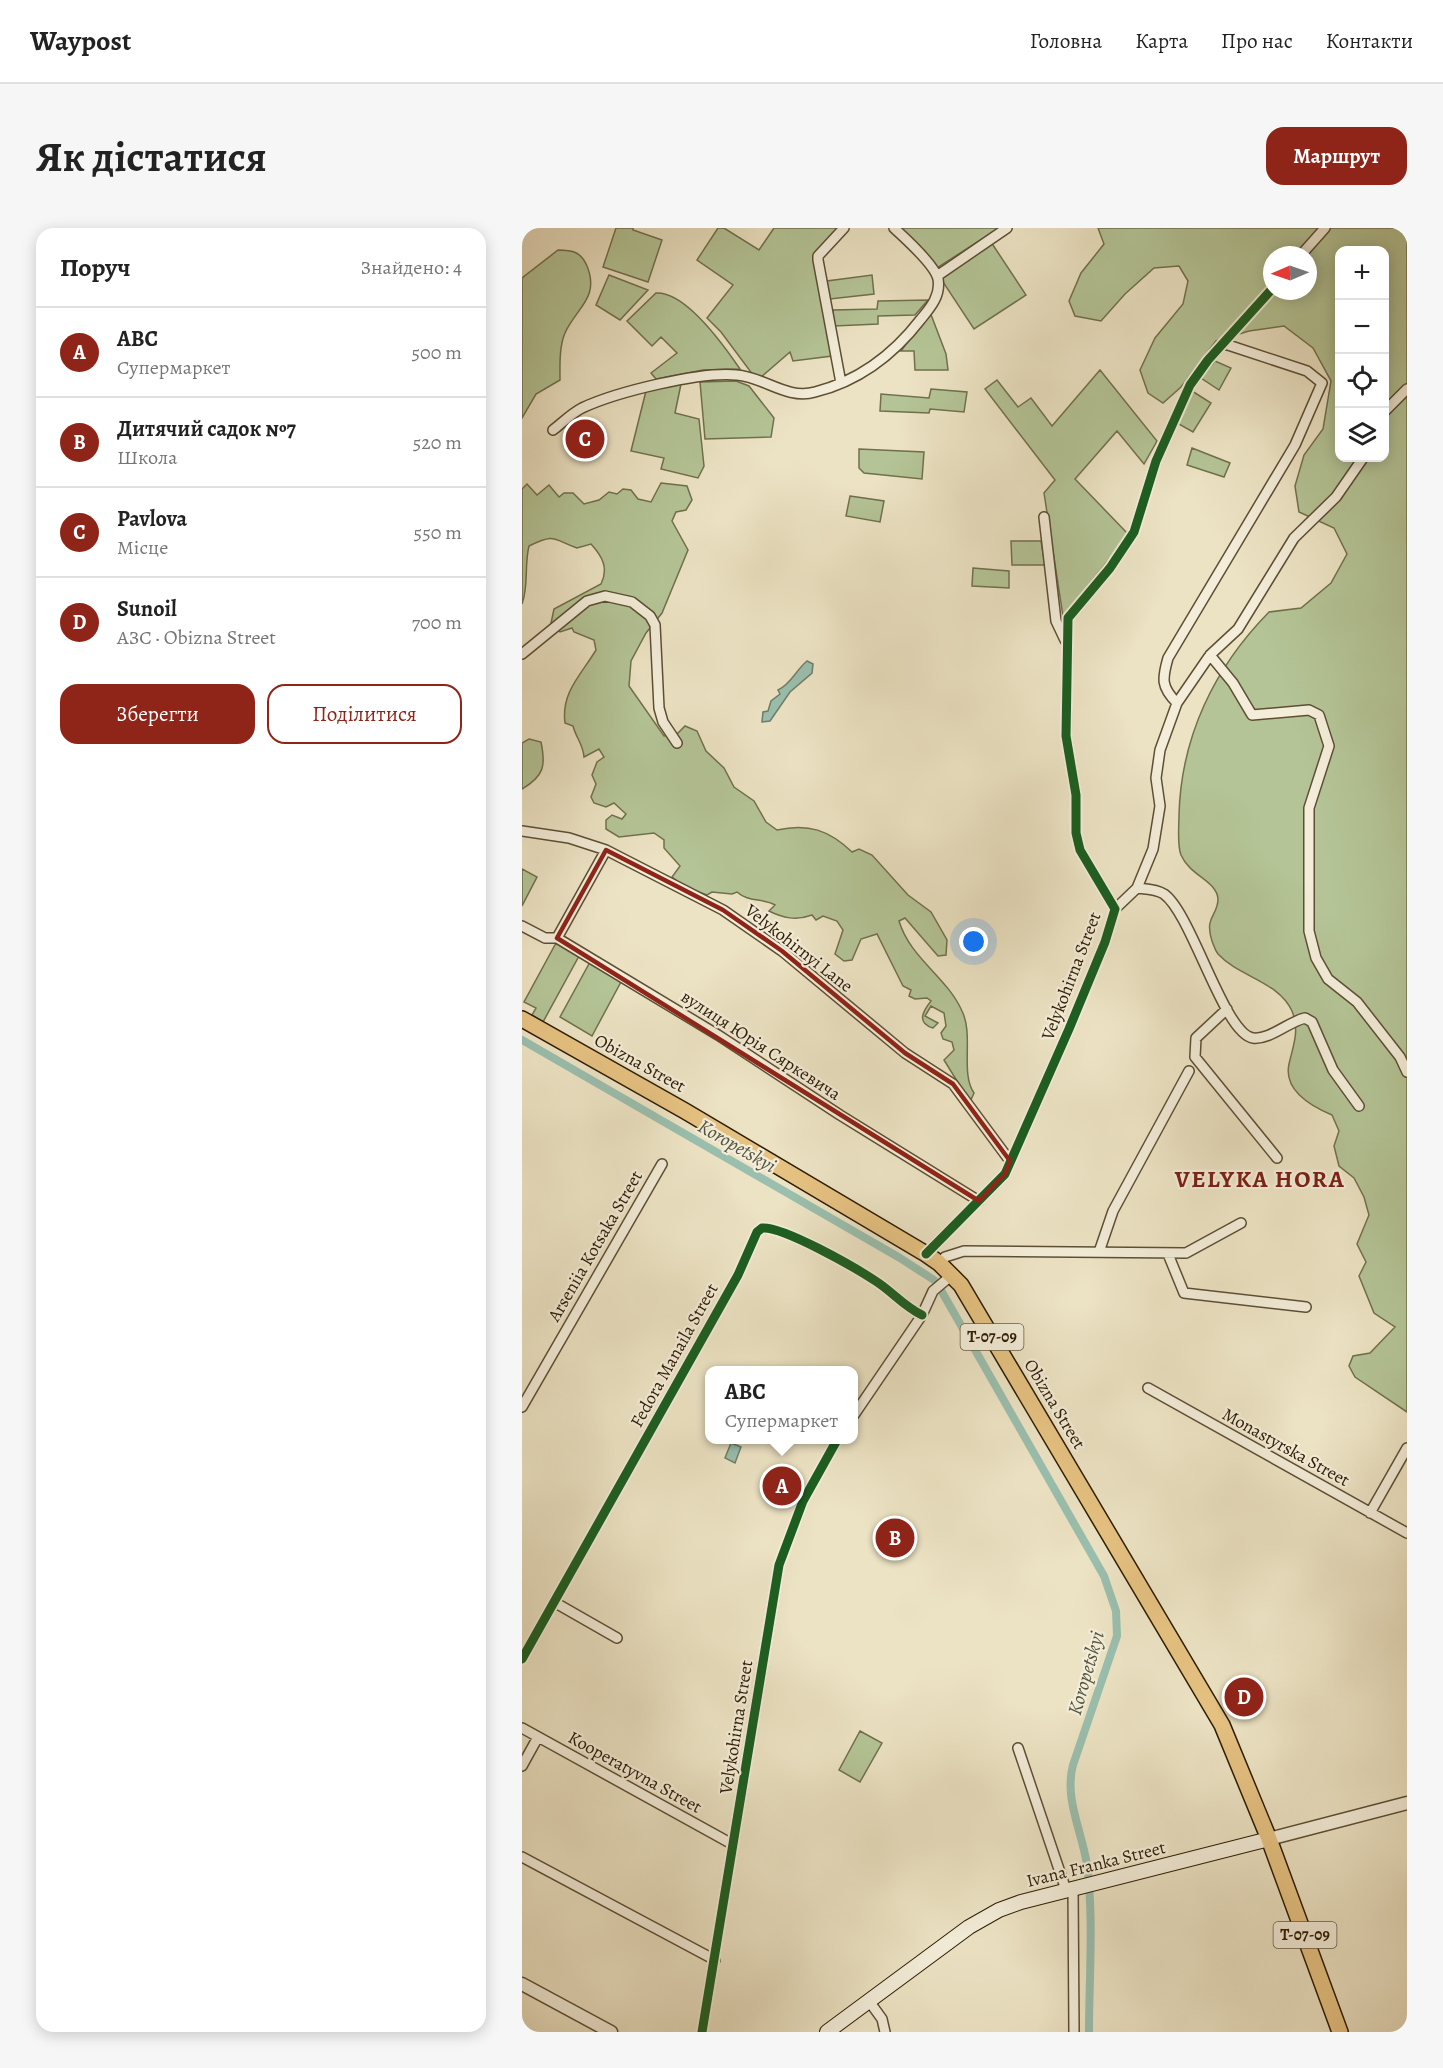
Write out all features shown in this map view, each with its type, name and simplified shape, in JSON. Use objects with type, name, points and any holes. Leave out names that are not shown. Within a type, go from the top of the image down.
[{"type":"main road","name":"Obizna Street","points":[[522,1019],[686,1111],[932,1258],[952,1275],[969,1298],[1222,1725],[1269,1839]]},
{"type":"main road","name":"Ivana Franka Street","points":[[827,2032],[984,1918],[1011,1905],[1269,1839]]},
{"type":"main road","name":"Т-07-09","points":[[1269,1839],[1340,2032]]},
{"type":"street","points":[[841,383],[818,260],[819,255],[844,228]]},
{"type":"street","points":[[553,430],[581,408],[655,386],[708,376],[738,375],[792,394],[813,393],[841,383],[870,368],[900,346],[931,307],[939,291],[938,276],[894,228]]},
{"type":"street","points":[[938,276],[1007,228]]},
{"type":"street","points":[[1309,246],[1325,228]]},
{"type":"street","points":[[1066,642],[1068,618],[1110,568],[1134,532],[1156,461],[1191,385],[1208,360],[1225,344],[1263,300]]},
{"type":"street","points":[[1177,703],[1166,692],[1164,684],[1163,676],[1168,658],[1294,445],[1322,383],[1306,371],[1225,344]]},
{"type":"street","points":[[1388,408],[1407,389]]},
{"type":"street","points":[[1115,909],[1137,888],[1159,825],[1161,806],[1156,778],[1159,759],[1177,703],[1210,656],[1238,629],[1294,538],[1336,497],[1360,462]]},
{"type":"street","points":[[1044,517],[1056,621],[1066,642]]},
{"type":"street","points":[[522,654],[587,601],[605,596],[632,602],[650,616],[655,625],[659,708],[663,722],[677,743]]},
{"type":"street","name":"Velykohirna Street","points":[[932,1258],[979,1201],[1005,1174],[1070,1029],[1105,942],[1115,909],[1080,850],[1076,833],[1076,795],[1066,736],[1066,642]]},
{"type":"street","points":[[1210,656],[1233,683],[1252,715],[1309,710],[1318,714],[1329,746],[1309,808],[1309,931],[1316,958],[1328,979],[1357,1002],[1400,1057],[1407,1072]]},
{"type":"street","name":"Velykohirnyi Lane","points":[[522,831],[569,838],[606,850],[723,910],[782,951],[904,1053],[953,1084],[1010,1161]]},
{"type":"street","points":[[557,938],[606,850]]},
{"type":"street","points":[[1137,888],[1158,890],[1175,907],[1227,1009],[1243,1033],[1252,1038],[1264,1036],[1297,1019],[1305,1018],[1312,1022],[1333,1070],[1359,1106]]},
{"type":"street","name":"вулиця Юрія Сяркевича","points":[[522,926],[545,938],[557,938],[718,1035],[840,1115],[979,1201]]},
{"type":"street","points":[[1227,1009],[1196,1038],[1196,1058],[1277,1158]]},
{"type":"street","points":[[1099,1252],[1113,1211],[1189,1071]]},
{"type":"street","name":"Arseniia Kotsaka Street","points":[[522,1407],[662,1164]]},
{"type":"street","points":[[932,1258],[945,1257],[964,1251],[1186,1253],[1241,1223]]},
{"type":"street","name":"Fedora Manaila Street","points":[[522,1659],[738,1275],[752,1241],[762,1228],[783,1232],[874,1279],[910,1310],[922,1315]]},
{"type":"street","points":[[1168,1254],[1184,1293],[1306,1307]]},
{"type":"street","points":[[858,1409],[922,1315],[933,1291],[952,1275]]},
{"type":"street","name":"Monastyrska Street","points":[[1149,1388],[1407,1533]]},
{"type":"street","name":"Velykohirna Street","points":[[702,2032],[779,1565],[802,1501],[835,1444]]},
{"type":"street","points":[[1370,1513],[1407,1448]]},
{"type":"street","points":[[554,1602],[617,1638]]},
{"type":"street","name":"Kooperatyvna Street","points":[[522,1728],[732,1844]]},
{"type":"street","points":[[522,1766],[538,1737]]},
{"type":"street","points":[[1018,1748],[1073,1888],[1074,2032]]},
{"type":"street","name":"Ivana Franka Street","points":[[1269,1839],[1407,1803]]},
{"type":"street","points":[[522,1857],[715,1960]]},
{"type":"street","points":[[522,1984],[610,2032]]},
{"type":"street","points":[[869,2001],[882,2019],[885,2032]]},
{"type":"highlighted area","points":[[606,850],[723,910],[782,951],[905,1053],[953,1084],[1010,1161],[1005,1174],[979,1201],[557,938]]},
{"type":"shaded area","points":[[616,228],[633,228],[633,230],[662,240],[648,282],[603,267]]},
{"type":"shaded area","points":[[718,228],[724,228],[759,250],[774,228],[841,228],[815,255],[832,356],[793,361],[790,352],[760,378],[753,375],[721,332],[707,318],[733,285],[697,260]]},
{"type":"shaded area","points":[[901,228],[999,228],[937,268]]},
{"type":"shaded area","points":[[1098,228],[1407,228],[1407,1412],[1355,1377],[1349,1366],[1353,1356],[1370,1353],[1395,1327],[1374,1313],[1359,1276],[1366,1262],[1357,1244],[1369,1215],[1364,1197],[1354,1178],[1339,1166],[1334,1146],[1339,1131],[1332,1115],[1301,1097],[1288,1074],[1296,1032],[1292,1011],[1277,993],[1227,962],[1217,952],[1210,933],[1210,921],[1218,899],[1216,893],[1213,887],[1185,862],[1181,855],[1179,841],[1181,786],[1186,758],[1204,705],[1217,680],[1232,656],[1269,612],[1301,608],[1331,583],[1347,554],[1334,528],[1299,512],[1295,486],[1304,455],[1323,429],[1331,381],[1313,348],[1284,326],[1249,331],[1216,341],[1181,387],[1163,403],[1148,393],[1140,370],[1155,338],[1183,304],[1188,281],[1179,266],[1154,268],[1125,294],[1101,321],[1075,316],[1069,301],[1081,273],[1104,244]]},
{"type":"shaded area","points":[[991,242],[1026,295],[974,329],[941,279]]},
{"type":"shaded area","points":[[558,250],[572,251],[582,258],[587,266],[591,286],[589,295],[563,338],[560,380],[536,394],[522,418],[522,278]]},
{"type":"shaded area","points":[[609,275],[648,290],[620,320],[596,305]]},
{"type":"shaded area","points":[[872,275],[874,294],[830,299],[827,281]]},
{"type":"shaded area","points":[[656,293],[668,295],[692,310],[715,335],[740,369],[703,370],[656,379],[651,373],[677,353],[661,337],[652,346],[627,321]]},
{"type":"shaded area","points":[[928,300],[915,315],[878,316],[878,324],[834,326],[833,310],[877,309],[878,301]]},
{"type":"shaded area","points":[[930,312],[946,354],[948,370],[915,370],[914,351],[901,351]]},
{"type":"shaded area","points":[[1215,361],[1231,368],[1219,390],[1201,378]]},
{"type":"shaded area","points":[[1100,370],[1157,441],[1144,464],[1117,431],[1075,479],[1129,535],[1063,616],[1044,493],[1055,480],[985,389],[997,380],[1018,407],[1031,398],[1052,426]]},
{"type":"shaded area","points":[[736,381],[749,386],[774,418],[771,437],[705,439],[700,382]]},
{"type":"shaded area","points":[[681,384],[675,413],[699,419],[704,466],[698,478],[661,469],[664,458],[631,451],[646,391]]},
{"type":"shaded area","points":[[931,389],[967,392],[964,412],[930,409],[929,413],[880,411],[881,394],[929,398]]},
{"type":"shaded area","points":[[1192,391],[1211,403],[1193,432],[1177,423]]},
{"type":"shaded area","points":[[1192,448],[1230,463],[1224,477],[1187,465]]},
{"type":"shaded area","points":[[859,449],[924,452],[922,479],[864,473],[859,468]]},
{"type":"shaded area","points":[[661,483],[687,486],[692,500],[686,510],[676,512],[672,521],[688,550],[662,613],[646,633],[631,661],[629,686],[664,736],[677,734],[685,726],[697,731],[706,751],[724,768],[734,787],[754,801],[766,822],[777,830],[799,827],[818,830],[835,838],[852,852],[859,849],[872,855],[908,895],[931,912],[947,940],[946,955],[938,956],[905,918],[899,921],[911,946],[947,988],[962,1011],[967,1031],[968,1075],[974,1093],[970,1102],[944,1060],[954,1050],[952,1042],[943,1039],[941,1033],[946,1026],[944,1013],[931,1006],[925,1016],[938,1023],[933,1028],[924,1023],[923,1016],[931,1001],[927,998],[915,999],[909,996],[911,990],[903,986],[877,934],[861,939],[852,960],[844,961],[835,954],[843,930],[837,921],[823,916],[816,920],[812,915],[800,918],[785,917],[769,911],[775,905],[746,897],[737,892],[732,894],[712,892],[707,895],[685,887],[672,877],[680,866],[664,848],[664,840],[654,833],[619,837],[606,829],[606,820],[612,815],[622,819],[626,814],[614,803],[606,807],[594,803],[591,797],[596,784],[592,775],[597,762],[604,757],[599,749],[584,757],[573,726],[565,723],[569,693],[596,650],[594,640],[574,632],[572,628],[560,632],[551,623],[554,609],[601,584],[604,567],[591,544],[577,548],[558,540],[549,539],[529,546],[522,604],[522,489],[527,484],[537,495],[549,485],[559,497],[564,493],[573,493],[584,504],[599,500],[609,492],[617,494],[623,489],[631,490],[638,499],[651,502]]},
{"type":"shaded area","points":[[850,496],[884,501],[880,522],[846,516]]},
{"type":"shaded area","points":[[1011,541],[1041,541],[1045,565],[1012,565]]},
{"type":"shaded area","points":[[973,568],[1009,571],[1009,588],[972,586]]},
{"type":"shaded area","points":[[807,661],[813,664],[812,673],[790,692],[770,721],[762,722],[763,712],[768,711],[771,701],[780,694],[778,690]]},
{"type":"shaded area","points":[[529,739],[541,742],[543,764],[535,780],[522,789],[522,743]]},
{"type":"shaded area","points":[[522,869],[537,877],[522,906]]},
{"type":"shaded area","points":[[556,943],[579,956],[543,1022],[532,1015],[536,1008],[524,1002]]},
{"type":"shaded area","points":[[590,962],[622,980],[592,1036],[560,1017]]},
{"type":"shaded area","points":[[731,1444],[741,1447],[735,1463],[725,1458]]},
{"type":"shaded area","points":[[860,1731],[882,1743],[860,1782],[839,1770]]},
{"type":"waterway","name":"Koropetskyi","points":[[522,1040],[900,1258],[934,1280]]},
{"type":"waterway","name":"Koropetskyi","points":[[942,1292],[1104,1576],[1116,1611],[1117,1636],[1073,1765],[1071,1778],[1072,1803],[1085,1852],[1089,1886],[1091,1928],[1089,2032]]},
{"type":"cycle path","points":[[926,1254],[1005,1174],[1069,1029],[1105,942],[1115,909],[1080,850],[1076,833],[1076,795],[1066,736],[1068,618],[1110,568],[1134,532],[1156,461],[1190,385],[1208,360],[1263,299]]},
{"type":"cycle path","points":[[522,1659],[738,1275],[757,1232],[762,1228],[772,1229],[818,1248],[874,1280],[922,1315]]},
{"type":"cycle path","points":[[702,2032],[779,1565],[803,1501],[835,1444]]},
{"type":"place","name":"Pavlova","points":[[585,439]]},
{"type":"place","name":"АВС","points":[[782,1486]]},
{"type":"place","name":"Дитячий садок №7","points":[[895,1538]]},
{"type":"place","name":"Sunoil","points":[[1244,1697]]},
{"type":"district","name":"VELYKA HORA","points":[[1260,1179]]}]
